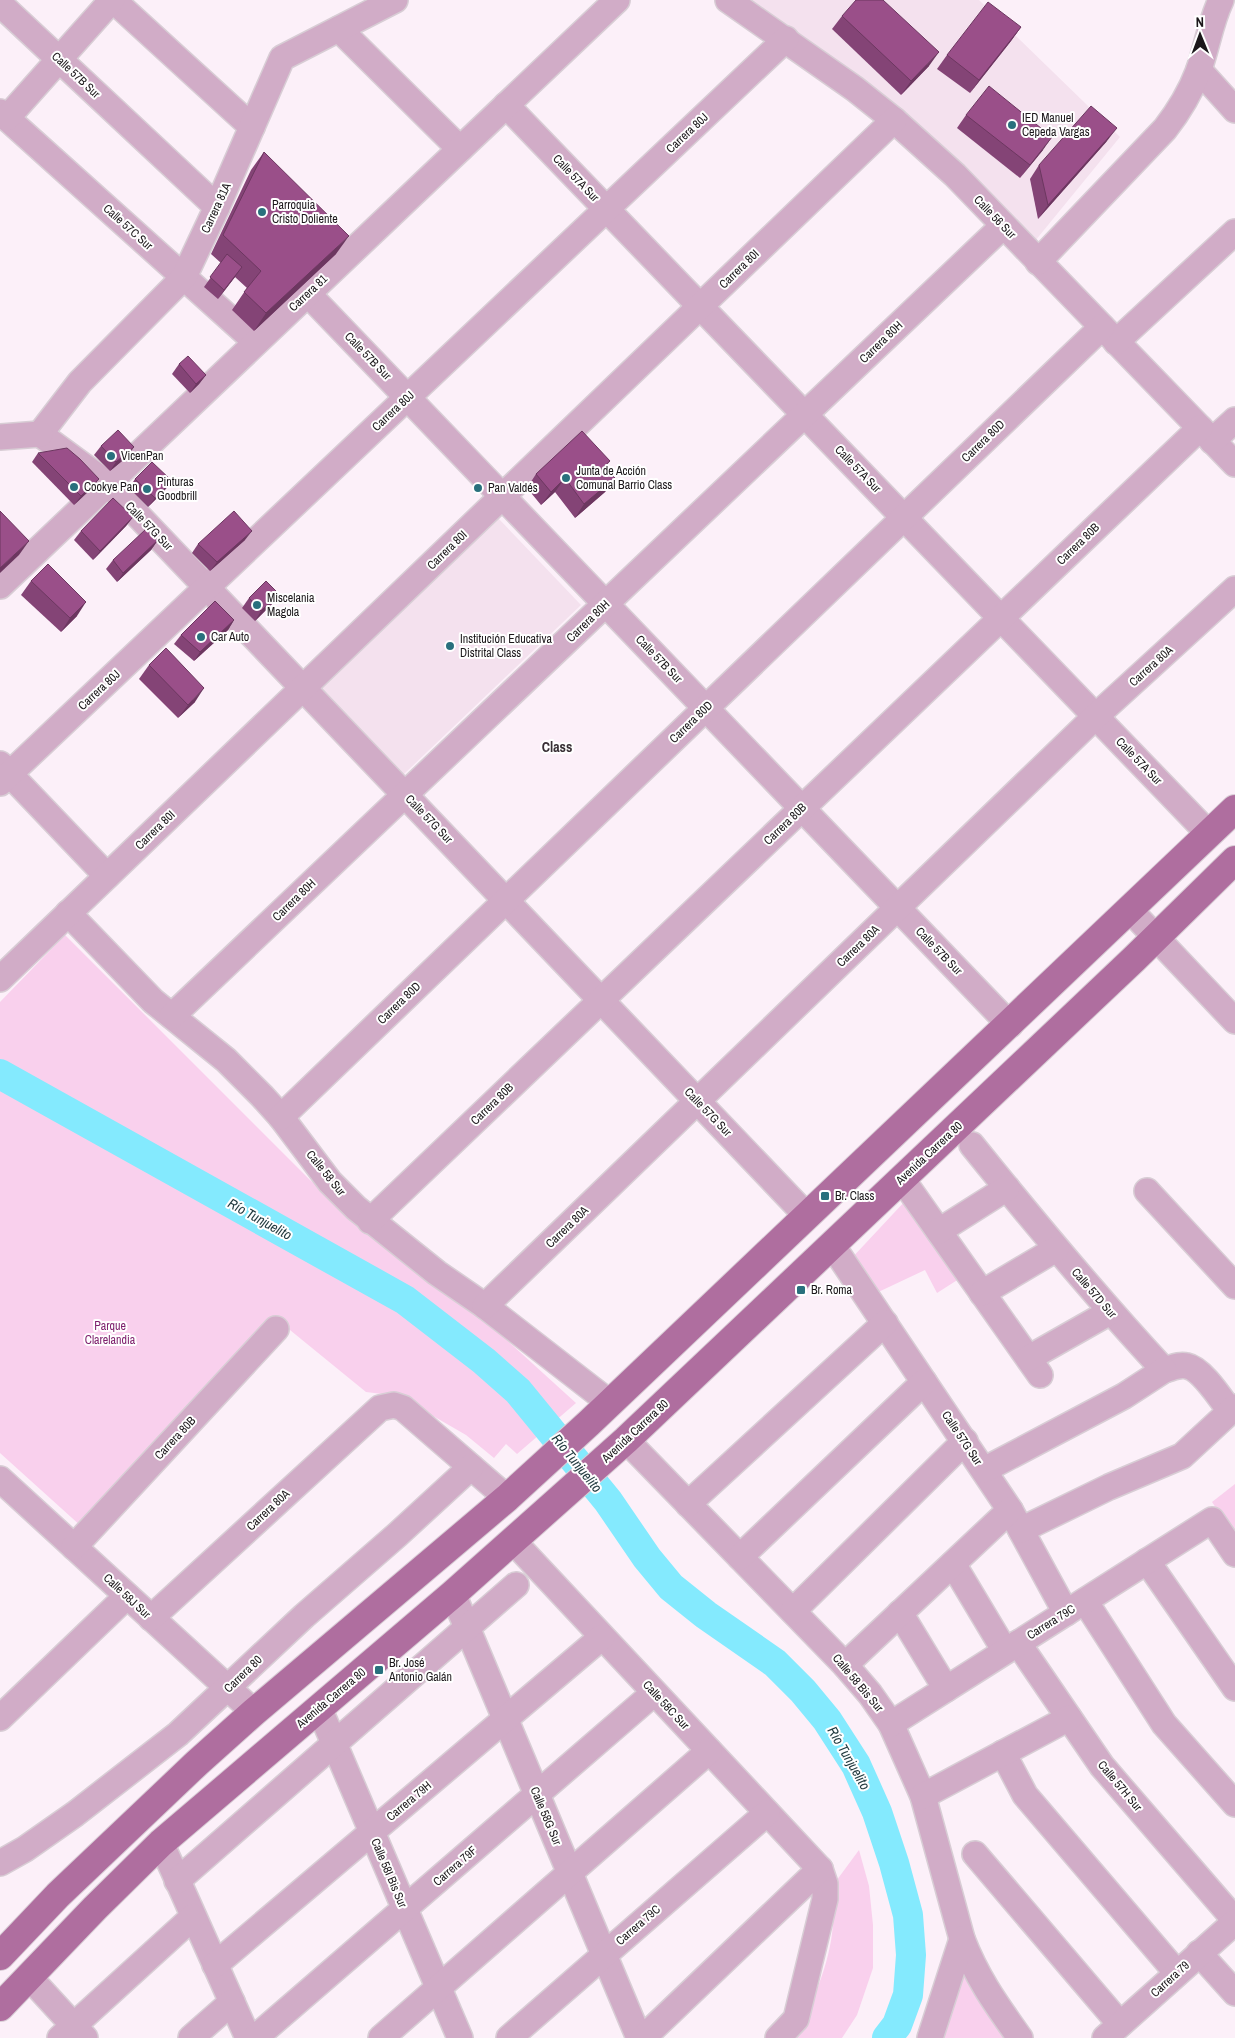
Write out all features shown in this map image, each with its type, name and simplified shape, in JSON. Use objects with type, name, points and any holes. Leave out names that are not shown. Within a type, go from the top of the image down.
[{"type":"main road","points":[[0,1956],[99,1854],[254,1712],[506,1498],[589,1423],[1010,1025],[1235,809]]},
{"type":"main road","name":"Avenida Carrera 80","points":[[3,2005],[95,1908],[161,1843],[454,1594],[621,1445],[1156,938],[1235,860]]},
{"type":"street","points":[[3,115],[59,59],[113,0],[248,136],[264,166]]},
{"type":"street","name":"Carrera 81A","points":[[40,434],[80,382],[184,277],[217,207],[282,58],[395,0]]},
{"type":"street","name":"Carrera 81","points":[[0,586],[308,294],[343,247],[460,149],[616,0]]},
{"type":"street","name":"Calle 56 Sur","points":[[728,0],[856,89],[894,120],[955,175],[1235,464]]},
{"type":"street","points":[[1038,262],[1165,130],[1181,108],[1199,70],[1212,20],[1221,0]]},
{"type":"street","name":"Calle 57B Sur","points":[[0,4],[217,207]]},
{"type":"street","points":[[339,29],[460,149]]},
{"type":"street","name":"Carrera 80J","points":[[3,774],[207,588],[786,39]]},
{"type":"street","points":[[1199,70],[1235,110]]},
{"type":"street","name":"Calle 57A Sur","points":[[506,105],[1209,834]]},
{"type":"street","name":"Calle 57C Sur","points":[[3,115],[256,342]]},
{"type":"street","name":"Carrera 80I","points":[[0,980],[894,120]]},
{"type":"street","name":"Carrera 80H","points":[[172,1016],[1003,226]]},
{"type":"street","name":"Carrera 80D","points":[[281,1117],[904,518],[1109,335],[1235,232]]},
{"type":"street","name":"Calle 57B Sur","points":[[308,294],[1010,1025]]},
{"type":"street","name":"Carrera 80B","points":[[370,1221],[1001,618],[1206,434],[1235,420]]},
{"type":"street","points":[[0,437],[40,434]]},
{"type":"street","name":"Calle 57G Sur","points":[[40,434],[108,484],[807,1216]]},
{"type":"street","name":"Carrera 80A","points":[[485,1306],[1096,716],[1235,589]]},
{"type":"street","points":[[3,774],[107,876]]},
{"type":"street","points":[[1130,910],[1235,1021]]},
{"type":"street","name":"Calle 58 Sur","points":[[68,914],[153,1001],[226,1060],[262,1096],[281,1117],[330,1182],[370,1221],[437,1273],[485,1306],[610,1403]]},
{"type":"street","name":"Calle 57D Sur","points":[[972,1145],[1056,1249],[1110,1312],[1164,1370]]},
{"type":"street","points":[[902,1179],[1034,1367],[1110,1312]]},
{"type":"street","points":[[938,1231],[1006,1188]]},
{"type":"street","points":[[1147,1191],[1235,1286]]},
{"type":"street","name":"Calle 57G Sur","points":[[832,1245],[1075,1607],[1164,1724],[1235,1804]]},
{"type":"street","points":[[982,1293],[1056,1249]]},
{"type":"street","points":[[688,1504],[885,1324]]},
{"type":"street","name":"Carrera 80B","points":[[74,1547],[276,1329]]},
{"type":"street","points":[[845,1665],[953,1564],[1016,1520],[1109,1487],[1182,1456],[1233,1409],[1196,1369],[1186,1366],[1175,1366],[1164,1370],[1124,1396],[984,1470]]},
{"type":"street","points":[[740,1557],[924,1382]]},
{"type":"street","name":"Carrera 80A","points":[[150,1618],[380,1408],[394,1405],[403,1408],[471,1467]]},
{"type":"street","points":[[793,1611],[965,1442]]},
{"type":"street","name":"Calle 58 Bis Sur","points":[[621,1445],[688,1504],[793,1611],[845,1665],[870,1694],[891,1724],[923,1796],[962,1938],[980,1981],[1020,2038]]},
{"type":"street","points":[[471,1467],[506,1498]]},
{"type":"street","name":"Carrera 80","points":[[0,1863],[25,1849],[75,1814],[178,1734],[304,1616],[398,1535],[471,1467]]},
{"type":"street","name":"Calle 58J Sur","points":[[0,1479],[254,1712]]},
{"type":"street","name":"Carrera 79C","points":[[891,1724],[1212,1520],[1235,1554]]},
{"type":"street","name":"Calle 58C Sur","points":[[513,1541],[820,1869]]},
{"type":"street","points":[[1147,1561],[1235,1688]]},
{"type":"street","name":"Calle 57H Sur","points":[[953,1564],[1011,1647],[1068,1718],[1102,1766],[1235,1921]]},
{"type":"street","points":[[177,1881],[516,1585]]},
{"type":"street","name":"Calle 58G Sur","points":[[454,1594],[537,1795],[641,2038]]},
{"type":"street","points":[[0,1718],[128,1596]]},
{"type":"street","points":[[900,1614],[946,1689]]},
{"type":"street","name":"Carrera 79H","points":[[215,1965],[602,1637]]},
{"type":"street","name":"Carrera 79F","points":[[255,2038],[654,1693]]},
{"type":"street","name":"Calle 58I Bis Sur","points":[[319,1708],[460,2038]]},
{"type":"street","points":[[923,1796],[1068,1718]]},
{"type":"street","points":[[380,2038],[709,1751]]},
{"type":"street","points":[[1004,1753],[1025,1795],[1177,1973]]},
{"type":"street","name":"Carrera 79C","points":[[510,2038],[767,1813]]},
{"type":"street","points":[[161,1843],[248,2038]]},
{"type":"street","points":[[975,1854],[1112,2031]]},
{"type":"street","points":[[641,2038],[820,1869],[825,1884],[825,1899],[803,1996],[796,2019],[778,2038]]},
{"type":"street","points":[[29,1977],[73,2034],[193,1917]]},
{"type":"street","name":"Carrera 79","points":[[1112,2031],[1235,1921]]},
{"type":"street","points":[[930,2038],[962,1938]]},
{"type":"street","points":[[1200,1953],[1235,1993]]},
{"type":"street","points":[[191,2038],[232,2002]]},
{"type":"shaded area","name":"IED Manuel Cepeda Vargas","points":[[743,0],[979,0],[1120,137],[1035,241],[968,170],[902,113]]},
{"type":"shaded area","name":"Institución Educativa Distrital Class","points":[[498,518],[581,605],[403,775],[319,687]]},
{"type":"green space","name":"Parque Clarelandia","points":[[65,935],[310,1180],[368,1228],[435,1275],[576,1403],[517,1454],[506,1444],[494,1458],[466,1435],[421,1409],[390,1395],[366,1392],[274,1317],[82,1527],[0,1453],[0,1002]]},
{"type":"green space","points":[[907,1199],[962,1277],[937,1293],[925,1270],[872,1295],[850,1260]]},
{"type":"green space","points":[[1235,1484],[1235,1536],[1212,1502]]},
{"type":"green space","points":[[859,1850],[869,1886],[873,1925],[873,1968],[857,2015],[842,2038],[793,2038],[815,1995],[826,1963],[832,1930],[831,1888]]},
{"type":"green space","points":[[963,1975],[1008,2038],[942,2038]]},
{"type":"building","points":[[856,0],[883,0],[939,52],[911,81],[842,16]]},
{"type":"building","points":[[988,2],[1021,27],[979,80],[947,55]]},
{"type":"building","points":[[989,86],[1052,137],[1030,165],[966,115]]},
{"type":"building","points":[[1091,106],[1117,128],[1048,205],[1039,165]]},
{"type":"building","name":"Parroquia Cristo Doliente","points":[[264,152],[349,236],[266,313],[244,292],[261,271],[223,235]]},
{"type":"building","points":[[227,254],[242,267],[224,290],[210,277]]},
{"type":"building","points":[[188,356],[206,375],[196,384],[179,364]]},
{"type":"building","points":[[118,430],[134,447],[116,462],[101,446]]},
{"type":"building","name":"Junta de Acción Comunal Barrio Class","points":[[582,431],[610,461],[601,469],[605,473],[608,471],[615,478],[584,504],[565,478],[551,492],[536,474]]},
{"type":"building","points":[[67,448],[99,479],[81,496],[38,453]]},
{"type":"building","points":[[152,462],[172,481],[155,498],[135,479]]},
{"type":"building","points":[[113,498],[133,517],[100,551],[81,531]]},
{"type":"building","points":[[0,511],[29,541],[0,568]]},
{"type":"building","points":[[234,511],[252,531],[217,562],[198,544]]},
{"type":"building","points":[[146,529],[158,540],[123,573],[113,560]]},
{"type":"building","points":[[48,564],[86,602],[70,618],[31,581]]},
{"type":"building","points":[[266,581],[279,594],[261,611],[249,598]]},
{"type":"building","name":"Car Auto","points":[[215,601],[234,620],[200,652],[181,635]]},
{"type":"building","points":[[166,648],[204,688],[188,705],[149,665]]},
{"type":"waterway","name":"Río Tunjuelito","points":[[0,1074],[405,1300],[484,1361],[518,1391],[608,1501],[647,1558],[671,1587],[706,1615],[775,1663],[803,1691],[827,1720],[856,1765],[877,1812],[894,1863],[908,1915],[911,1955],[908,1995],[897,2025],[887,2038]]},
{"type":"place","name":"IED Manuel Cepeda Vargas","points":[[1012,125]]},
{"type":"place","name":"Parroquia Cristo Doliente","points":[[262,212]]},
{"type":"place","name":"VicenPan","points":[[111,456]]},
{"type":"place","name":"Junta de Acción Comunal Barrio Class","points":[[566,478]]},
{"type":"place","name":"Cookye Pan","points":[[74,487]]},
{"type":"place","name":"Pan Valdés","points":[[478,488]]},
{"type":"place","name":"Pinturas Goodbrill","points":[[147,489]]},
{"type":"place","name":"Miscelania Magola","points":[[257,605]]},
{"type":"place","name":"Car Auto","points":[[201,637]]},
{"type":"place","name":"Institución Educativa Distrital Class","points":[[450,646]]},
{"type":"place","name":"Br. Class","points":[[825,1196]]},
{"type":"place","name":"Br. Roma","points":[[801,1290]]},
{"type":"place","name":"Br. José Antonio Galán","points":[[379,1670]]},
{"type":"district","name":"Class","points":[[557,747]]}]
